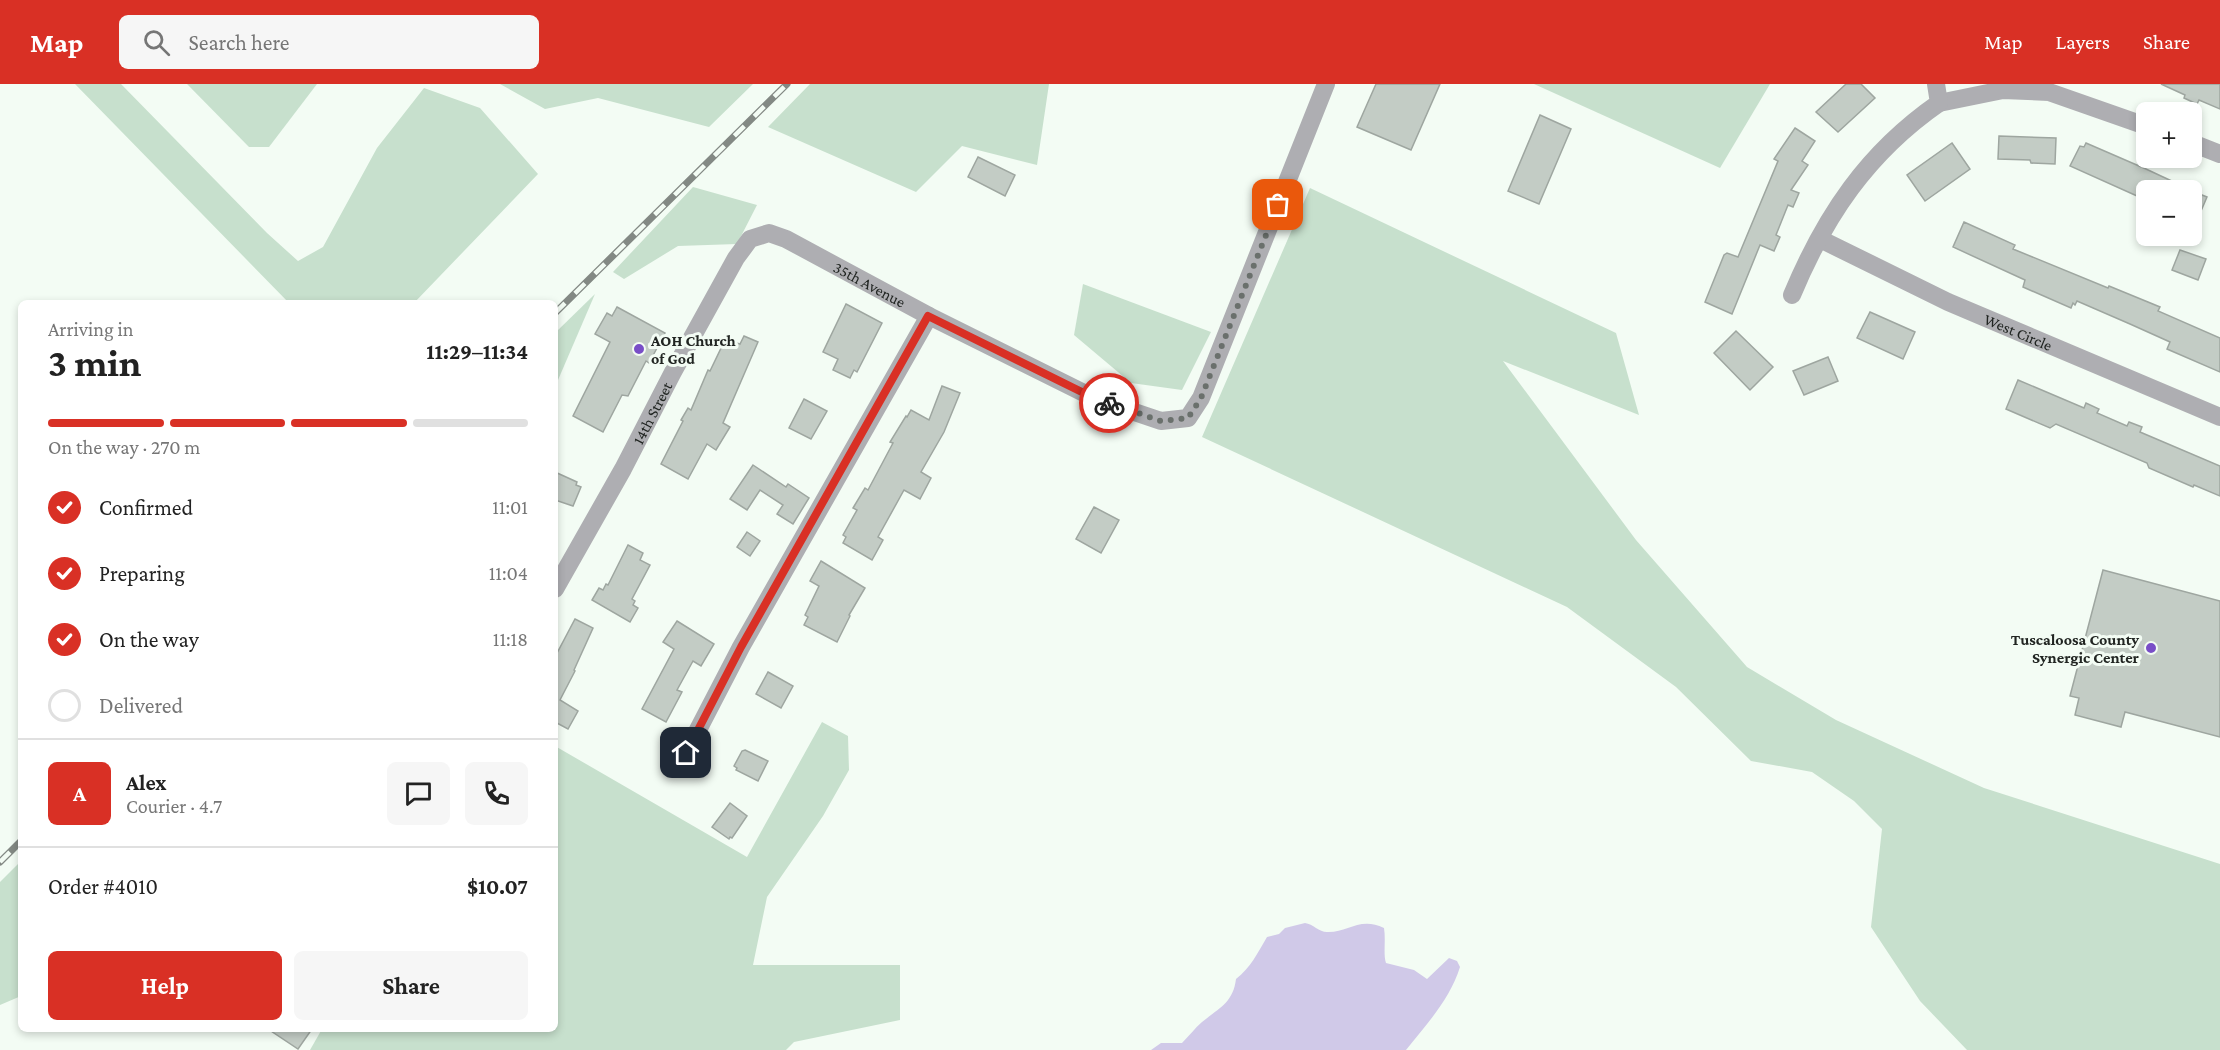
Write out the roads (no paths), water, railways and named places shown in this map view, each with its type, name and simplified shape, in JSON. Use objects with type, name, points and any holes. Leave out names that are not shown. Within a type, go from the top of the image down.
[{"type":"street","name":"35th Avenue","points":[[750,239],[769,233],[786,238],[928,316],[1096,399],[1161,421],[1188,418],[1201,398],[1326,84]]},
{"type":"street","points":[[1936,84],[1939,103]]},
{"type":"street","points":[[1792,296],[1806,264],[1850,188],[1892,139],[1939,103],[2003,90],[2049,92],[2136,122]]},
{"type":"street","points":[[2202,147],[2220,154]]},
{"type":"street","name":"14th Street","points":[[558,584],[623,469],[725,276],[750,239]]},
{"type":"street","name":"West Circle","points":[[1820,239],[1948,302],[2220,417]]},
{"type":"street","points":[[686,753],[741,647],[928,316]]},
{"type":"railway","points":[[558,310],[787,84]]},
{"type":"railway","points":[[0,862],[18,844]]},
{"type":"place","name":"AOH Church of God","points":[[639,349]]},
{"type":"place","name":"Tuscaloosa County Synergic Center","points":[[2151,648]]}]
